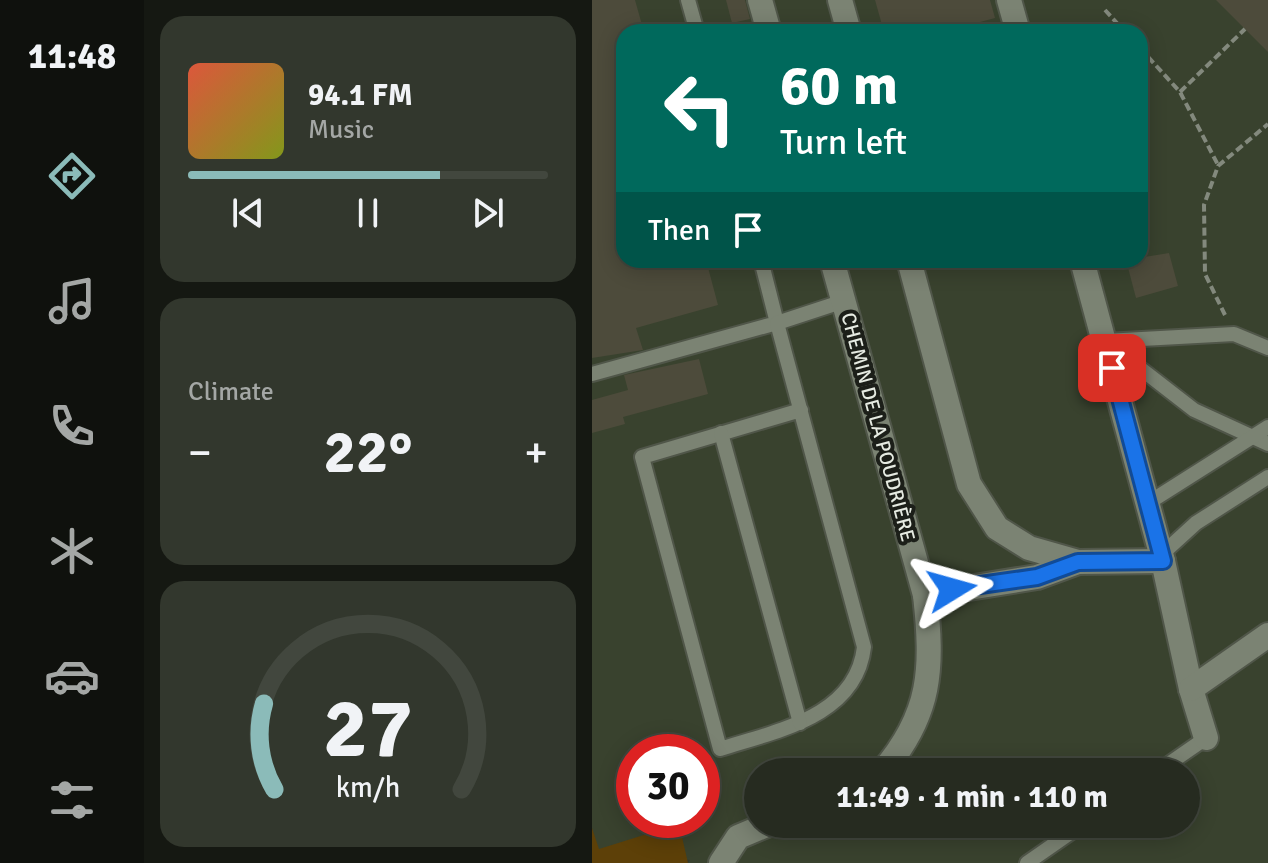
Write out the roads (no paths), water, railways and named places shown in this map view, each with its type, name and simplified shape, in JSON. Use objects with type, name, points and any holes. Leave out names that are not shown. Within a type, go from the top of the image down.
[{"type":"street","points":[[760,0],[767,24]]},
{"type":"street","points":[[840,0],[847,24]]},
{"type":"street","points":[[1009,0],[1016,24]]},
{"type":"street","name":"CHEMIN DE LA POUDRIÈRE","points":[[834,268],[925,595],[931,652],[921,712],[904,746],[894,758]]},
{"type":"street","points":[[911,268],[969,484],[997,528],[1029,548],[1078,562]]},
{"type":"street","points":[[1084,268],[1148,503],[1191,689],[1206,738]]},
{"type":"street","points":[[925,595],[1037,577],[1078,562],[1162,558]]},
{"type":"street","points":[[1191,689],[1268,635]]},
{"type":"street","points":[[721,863],[738,837],[744,834]]},
{"type":"lane","points":[[688,0],[695,24]]},
{"type":"lane","points":[[763,268],[777,323],[801,410],[864,647],[862,665],[852,685],[836,700],[800,723],[720,749],[642,457],[801,410]]},
{"type":"lane","points":[[592,374],[777,323],[844,301]]},
{"type":"lane","points":[[1105,341],[1234,334],[1268,348]]},
{"type":"lane","points":[[1105,341],[1194,410],[1268,444]]},
{"type":"lane","points":[[1148,503],[1268,427]]},
{"type":"lane","points":[[721,433],[800,723]]},
{"type":"lane","points":[[1162,558],[1196,523],[1268,477]]},
{"type":"lane","points":[[1177,758],[1206,738]]},
{"type":"lane","points":[[1027,863],[1063,838]]}]
